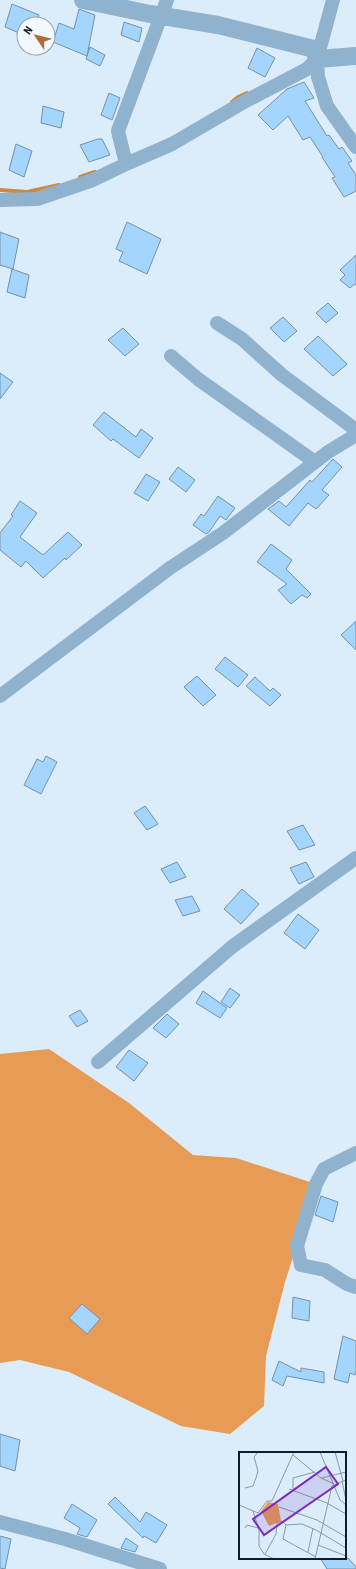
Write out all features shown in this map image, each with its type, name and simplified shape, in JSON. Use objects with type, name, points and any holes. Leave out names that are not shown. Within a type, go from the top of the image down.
[{"type":"street","points":[[83,0],[164,8],[218,25],[314,49],[318,59]]},
{"type":"street","points":[[333,0],[318,59],[318,77],[327,106],[356,147]]},
{"type":"street","points":[[126,164],[118,130],[164,8]]},
{"type":"street","points":[[0,200],[37,199],[93,180],[172,144],[244,102],[306,69],[318,59],[356,56]]},
{"type":"street","points":[[217,323],[242,339],[282,375],[356,430]]},
{"type":"street","points":[[171,356],[198,379],[315,462]]},
{"type":"street","points":[[0,696],[164,573],[223,533],[328,452],[356,435]]},
{"type":"street","points":[[98,1062],[233,946],[356,858]]},
{"type":"street","points":[[356,1153],[324,1168],[316,1184],[296,1246],[301,1265],[325,1270],[348,1284],[356,1287]]},
{"type":"street","points":[[0,1522],[65,1539],[160,1569]]},
{"type":"shaded area","points":[[49,1049],[129,1103],[193,1155],[236,1158],[316,1184],[285,1282],[266,1356],[264,1406],[230,1434],[181,1426],[69,1372],[20,1360],[0,1363],[0,1054]]},
{"type":"building","points":[[12,4],[39,15],[16,16],[16,32],[5,27]]},
{"type":"building","points":[[79,9],[95,15],[87,56],[56,43],[56,32],[59,23],[74,29]]},
{"type":"building","points":[[124,22],[142,28],[139,42],[121,35]]},
{"type":"building","points":[[90,47],[105,55],[100,66],[86,59]]},
{"type":"building","points":[[257,48],[275,58],[265,77],[248,68]]},
{"type":"building","points":[[304,82],[314,98],[305,101],[327,136],[329,135],[339,149],[342,147],[352,161],[348,163],[356,175],[356,191],[344,197],[332,178],[335,177],[310,137],[303,140],[288,116],[273,130],[258,115],[287,89]]},
{"type":"building","points":[[109,93],[120,98],[112,120],[101,115]]},
{"type":"building","points":[[43,106],[64,112],[61,128],[41,123]]},
{"type":"building","points":[[102,139],[110,155],[89,162],[80,145]]},
{"type":"building","points":[[16,144],[32,151],[24,177],[9,170]]},
{"type":"building","points":[[127,222],[161,239],[147,274],[119,261],[123,252],[116,249]]},
{"type":"building","points":[[0,232],[19,239],[13,269],[0,265]]},
{"type":"building","points":[[356,255],[356,285],[355,284],[350,288],[340,280],[345,275],[340,270]]},
{"type":"building","points":[[12,269],[29,275],[25,298],[7,292]]},
{"type":"building","points":[[328,303],[338,313],[326,323],[316,313]]},
{"type":"building","points":[[283,317],[297,331],[284,342],[270,328]]},
{"type":"building","points":[[123,328],[139,344],[125,356],[108,340]]},
{"type":"building","points":[[318,336],[347,364],[333,376],[304,349]]},
{"type":"building","points":[[0,373],[13,382],[0,399]]},
{"type":"building","points":[[104,412],[136,437],[141,429],[153,438],[139,458],[113,439],[111,441],[93,425]]},
{"type":"building","points":[[333,459],[342,467],[322,490],[329,495],[316,509],[308,503],[289,526],[268,509],[279,501],[286,507],[310,480],[312,482]]},
{"type":"building","points":[[178,467],[195,480],[186,492],[169,479]]},
{"type":"building","points":[[146,474],[160,482],[148,501],[134,493]]},
{"type":"building","points":[[218,496],[235,508],[226,520],[220,516],[206,534],[193,525],[201,514],[204,516]]},
{"type":"building","points":[[20,501],[37,513],[20,537],[43,555],[68,532],[82,545],[43,578],[26,561],[21,567],[0,550],[0,533],[13,516],[11,515]]},
{"type":"building","points":[[271,544],[292,560],[286,569],[311,594],[307,598],[302,595],[291,604],[278,590],[287,584],[257,562]]},
{"type":"building","points":[[356,621],[356,650],[341,635]]},
{"type":"building","points":[[225,657],[248,675],[238,687],[215,669]]},
{"type":"building","points":[[197,676],[216,695],[203,706],[184,687]]},
{"type":"building","points":[[255,677],[270,691],[273,688],[281,695],[270,706],[246,686]]},
{"type":"building","points":[[46,756],[57,762],[41,794],[24,785],[37,759],[43,762]]},
{"type":"building","points":[[145,806],[158,824],[147,830],[134,813]]},
{"type":"building","points":[[303,825],[315,845],[299,850],[287,831]]},
{"type":"building","points":[[177,862],[186,877],[170,883],[161,869]]},
{"type":"building","points":[[306,862],[314,877],[299,884],[290,868]]},
{"type":"building","points":[[242,889],[259,904],[241,924],[224,909]]},
{"type":"building","points":[[192,896],[200,911],[183,916],[175,900]]},
{"type":"building","points":[[298,914],[319,930],[305,949],[284,933]]},
{"type":"building","points":[[230,988],[240,995],[230,1008],[221,1002]]},
{"type":"building","points":[[203,991],[227,1008],[220,1018],[196,1003]]},
{"type":"building","points":[[80,1010],[88,1021],[77,1027],[69,1016]]},
{"type":"building","points":[[167,1014],[179,1024],[166,1038],[153,1028]]},
{"type":"building","points":[[129,1050],[148,1063],[134,1081],[116,1067]]},
{"type":"building","points":[[321,1196],[338,1202],[333,1222],[315,1215]]},
{"type":"building","points":[[293,1297],[310,1301],[309,1321],[292,1318]]},
{"type":"building","points":[[82,1304],[100,1319],[87,1334],[69,1318]]},
{"type":"building","points":[[343,1336],[356,1341],[355,1375],[350,1373],[348,1383],[334,1379]]},
{"type":"building","points":[[279,1361],[301,1372],[301,1368],[324,1372],[324,1383],[287,1376],[283,1386],[272,1380]]},
{"type":"building","points":[[0,1434],[20,1440],[15,1471],[0,1466]]},
{"type":"building","points":[[115,1497],[140,1522],[146,1512],[167,1525],[156,1543],[144,1536],[143,1538],[108,1504]]},
{"type":"building","points":[[72,1504],[97,1520],[87,1537],[77,1534],[80,1528],[64,1518]]},
{"type":"building","points":[[0,1536],[11,1539],[5,1569],[0,1568]]},
{"type":"building","points":[[126,1538],[138,1546],[135,1552],[121,1548]]},
{"type":"building","points":[[348,1558],[356,1567],[356,1569],[327,1569],[321,1559]]},
{"type":"waterway","points":[[232,102],[238,97],[247,93]]},
{"type":"waterway","points":[[80,177],[95,172]]},
{"type":"waterway","points":[[0,190],[27,192],[59,185]]}]
